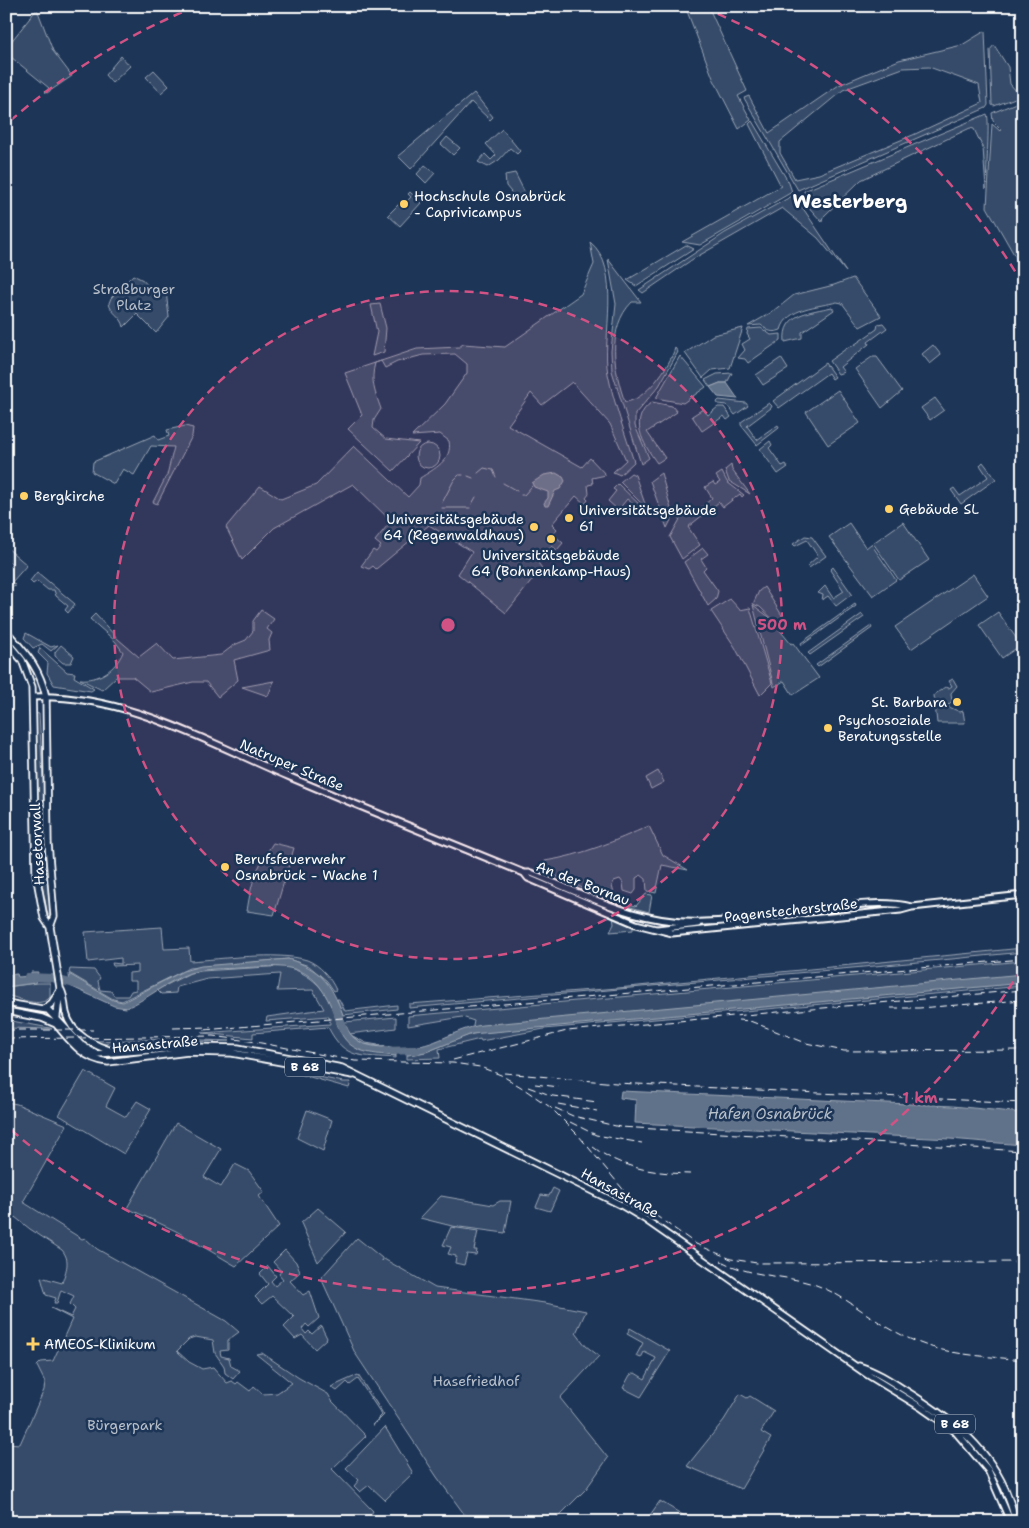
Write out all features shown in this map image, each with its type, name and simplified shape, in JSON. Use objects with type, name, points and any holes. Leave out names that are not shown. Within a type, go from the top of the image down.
[{"type":"main road","name":"B 68","points":[[6,631],[35,664],[40,674],[46,697]]},
{"type":"main road","name":"B 68","points":[[6,641],[26,667],[32,682],[36,874],[44,918],[50,927]]},
{"type":"main road","name":"Natruper Straße","points":[[33,697],[85,700],[152,717],[299,781],[524,873]]},
{"type":"main road","name":"Hasetorwall","points":[[46,697],[48,843],[54,916],[50,927],[60,987],[56,1016]]},
{"type":"main road","name":"An der Bornau","points":[[524,873],[531,873],[638,916],[671,921],[704,922]]},
{"type":"main road","name":"An der Bornau","points":[[524,873],[528,878],[540,884],[652,930],[672,933]]},
{"type":"main road","name":"Pagenstecherstraße","points":[[672,933],[901,910],[912,907],[1023,895]]},
{"type":"main road","name":"Pagenstecherstraße","points":[[704,922],[860,906],[901,904],[912,907]]},
{"type":"main road","points":[[652,930],[695,926],[704,922]]},
{"type":"main road","name":"Hasetorwall","points":[[60,987],[65,996],[65,1009]]},
{"type":"main road","points":[[6,1003],[44,1009],[52,1003],[60,987]]},
{"type":"main road","name":"Hansastraße","points":[[44,1009],[56,1016],[88,1050],[105,1055],[192,1047],[238,1048],[342,1068],[632,1211],[855,1364],[868,1376],[939,1420],[967,1444],[988,1470],[1008,1516],[1014,1522]]},
{"type":"main road","points":[[42,1018],[56,1016],[65,1009]]},
{"type":"main road","name":"Hansastraße","points":[[65,1009],[68,1019],[86,1040],[95,1046],[118,1053]]},
{"type":"main road","points":[[6,1011],[42,1018],[56,1024]]},
{"type":"main road","name":"B 68","points":[[56,1016],[56,1024]]},
{"type":"main road","name":"Hansastraße","points":[[56,1024],[82,1053],[108,1062],[188,1052],[232,1052],[355,1075]]},
{"type":"green space","points":[[685,6],[708,6],[747,91],[738,96],[751,120],[739,129],[713,78]]},
{"type":"green space","points":[[37,9],[53,51],[72,76],[47,93],[45,92],[49,88],[6,53],[6,48]]},
{"type":"green space","points":[[985,31],[988,105],[986,108],[798,190],[744,98],[749,96],[769,133],[839,85],[899,60],[962,45]],"holes":[[[929,67],[979,85],[982,103],[913,135],[819,174],[795,179],[780,153],[780,142],[843,90],[903,68]]]},
{"type":"green space","points":[[994,45],[1008,67],[1010,84],[1017,92],[1023,88],[1023,95],[994,106],[992,105],[990,50]]},
{"type":"green space","points":[[121,56],[130,66],[112,83],[105,75]]},
{"type":"green space","points":[[154,70],[169,86],[161,93],[146,77]]},
{"type":"green space","points":[[474,93],[493,117],[490,120],[471,102],[411,169],[398,156]]},
{"type":"green space","points":[[1023,100],[1023,263],[1020,265],[987,207],[992,124],[1000,131],[1001,129],[993,121],[992,113]]},
{"type":"green space","points":[[987,114],[986,189],[983,148],[974,129],[970,128],[861,180],[823,217],[822,222],[805,203],[804,191]]},
{"type":"green space","points":[[752,121],[789,183],[792,192],[700,245],[682,242],[781,186],[749,124]]},
{"type":"green space","points":[[502,129],[520,151],[517,154],[510,148],[499,160],[488,167],[478,162],[485,154],[491,160],[496,155],[486,144]]},
{"type":"green space","points":[[447,137],[460,148],[453,155],[441,144]]},
{"type":"green space","points":[[425,165],[435,173],[426,183],[417,174]]},
{"type":"green space","points":[[515,173],[527,197],[519,202],[506,186],[505,175]]},
{"type":"green space","points":[[410,192],[421,203],[400,226],[388,215],[399,204],[402,206],[411,197],[408,194]]},
{"type":"green space","points":[[794,195],[846,272],[818,238],[782,208],[693,259],[643,293],[639,290],[725,233]]},
{"type":"green space","points":[[590,242],[600,254],[606,269],[608,286],[608,374],[616,407],[634,462],[620,475],[613,472],[626,460],[610,424],[572,382],[542,405],[531,393],[508,425],[582,467],[590,458],[606,475],[592,478],[593,484],[588,485],[589,494],[585,504],[576,496],[552,524],[557,529],[553,534],[563,543],[557,550],[552,546],[538,563],[542,568],[506,613],[458,574],[472,552],[429,525],[376,569],[373,566],[369,569],[361,566],[373,550],[376,552],[381,546],[375,541],[391,521],[353,484],[274,528],[242,560],[226,527],[260,486],[281,499],[316,485],[354,446],[408,497],[419,485],[420,478],[445,459],[449,448],[449,441],[440,434],[412,436],[445,404],[467,373],[467,364],[455,354],[423,355],[397,362],[385,368],[381,361],[417,349],[459,347],[463,344],[505,347],[581,294],[594,264]]},
{"type":"green space","points":[[686,245],[694,249],[636,286],[627,280]]},
{"type":"green space","points":[[608,259],[641,302],[632,302],[618,324],[615,337],[618,377],[625,402],[641,396],[662,373],[675,348],[678,352],[659,386],[635,414],[635,426],[649,458],[641,464],[612,371],[611,351],[616,304]]},
{"type":"green space","name":"Straßburger Platz","points":[[133,275],[143,280],[152,291],[166,291],[169,317],[156,333],[137,314],[124,327],[110,306],[111,298]]},
{"type":"green space","points":[[853,278],[881,316],[860,327],[842,303],[837,302],[796,312],[784,322],[781,330],[778,331],[773,332],[761,325],[748,326],[774,311],[794,295]]},
{"type":"green space","points":[[380,304],[386,328],[384,352],[372,356],[377,332],[371,305]]},
{"type":"green space","points":[[832,307],[834,310],[802,332],[802,338],[785,342],[785,332],[793,320],[807,313]]},
{"type":"green space","points":[[883,323],[887,328],[840,367],[844,372],[838,374],[829,361],[877,329],[878,324]]},
{"type":"green space","points":[[743,328],[730,368],[712,370],[703,378],[685,353],[713,335]]},
{"type":"green space","points":[[761,328],[771,335],[781,334],[781,340],[748,363],[745,359],[738,358],[745,350],[742,344],[750,339],[747,334],[748,329]]},
{"type":"green space","points":[[933,345],[941,355],[930,364],[922,354]]},
{"type":"green space","points":[[680,356],[706,387],[683,403],[656,398]]},
{"type":"green space","points":[[872,357],[877,357],[902,391],[882,408],[855,369]]},
{"type":"green space","points":[[781,358],[788,369],[763,385],[756,375]]},
{"type":"green space","points":[[375,363],[373,381],[381,409],[374,420],[373,428],[386,439],[419,443],[393,471],[348,429],[362,415],[345,373]]},
{"type":"green space","points":[[825,363],[835,377],[832,379],[828,373],[779,408],[773,401]]},
{"type":"green space","points":[[732,373],[727,383],[720,383],[710,387],[705,380],[717,374]]},
{"type":"green space","points":[[838,390],[860,423],[828,445],[806,412]]},
{"type":"green space","points":[[935,398],[944,410],[930,420],[921,408]]},
{"type":"green space","points":[[719,400],[746,403],[748,406],[735,415],[727,405],[718,404]]},
{"type":"green space","points":[[652,402],[672,406],[677,412],[647,432],[665,458],[657,463],[643,440],[639,424],[645,409]]},
{"type":"green space","points":[[769,403],[772,406],[771,408],[747,426],[757,440],[778,425],[779,428],[757,445],[741,425],[741,422]]},
{"type":"green space","points":[[718,407],[724,407],[731,417],[727,420],[724,416],[702,431],[692,416],[703,409],[708,415]]},
{"type":"green space","points":[[185,426],[193,428],[192,436],[157,504],[153,502],[167,475],[174,447],[151,446],[134,475],[123,469],[114,484],[92,472],[93,462],[155,435],[158,440],[169,436],[167,430]]},
{"type":"green space","points":[[770,441],[772,445],[769,448],[782,466],[786,464],[788,467],[778,474],[760,449]]},
{"type":"green space","points":[[428,444],[437,447],[440,456],[437,465],[428,468],[419,465],[416,456],[419,447]]},
{"type":"green space","points":[[983,462],[996,479],[961,504],[951,490],[954,488],[960,496],[988,477],[980,465]]},
{"type":"green space","points":[[731,465],[732,470],[750,494],[729,481],[725,470]]},
{"type":"green space","points":[[722,472],[727,482],[744,495],[742,497],[740,494],[723,507],[719,502],[688,527],[700,545],[682,559],[670,537],[683,514],[694,514],[712,498],[705,487],[713,482],[715,485],[720,482],[716,476]]},
{"type":"green space","points":[[631,473],[635,475],[645,504],[643,505],[620,482]]},
{"type":"green space","points":[[661,473],[673,516],[667,528],[650,481]]},
{"type":"green space","points":[[618,484],[643,507],[638,508],[627,499],[618,510],[608,501],[616,491],[613,489]]},
{"type":"green space","points":[[903,522],[929,560],[899,580],[873,543]]},
{"type":"green space","points":[[849,523],[866,548],[871,544],[896,580],[873,596],[829,537]]},
{"type":"green space","points":[[805,536],[812,537],[826,556],[809,568],[807,566],[818,556],[807,540],[795,546],[793,544]]},
{"type":"green space","points":[[6,547],[27,565],[12,582],[16,586],[10,588],[6,585],[6,571],[12,564],[6,558]]},
{"type":"green space","points":[[703,548],[708,554],[701,559],[706,567],[703,570],[718,591],[716,599],[708,606],[684,562]]},
{"type":"green space","points":[[833,567],[852,594],[836,606],[828,596],[822,600],[823,595],[818,593],[825,586],[833,598],[844,591],[830,570]]},
{"type":"green space","points":[[37,572],[75,604],[68,613],[65,610],[68,606],[56,596],[54,590],[48,590],[37,581],[33,584],[30,581]]},
{"type":"green space","points":[[973,574],[988,596],[911,649],[895,627]]},
{"type":"green space","points":[[764,587],[785,620],[790,623],[783,629],[760,607],[753,604],[759,591]]},
{"type":"green space","points":[[730,599],[740,610],[750,608],[772,683],[760,695],[735,647],[711,611]]},
{"type":"green space","points":[[855,604],[856,606],[802,645],[801,643]]},
{"type":"green space","points":[[753,605],[769,617],[791,644],[793,643],[819,678],[793,695],[784,681],[774,687]]},
{"type":"green space","points":[[261,610],[274,619],[267,629],[272,633],[269,640],[270,650],[234,660],[238,680],[218,697],[206,682],[193,682],[151,692],[133,677],[116,677],[102,690],[80,679],[94,678],[106,673],[116,664],[123,652],[115,641],[90,619],[95,614],[118,639],[139,657],[157,643],[173,660],[221,655],[234,645],[246,640],[253,631],[253,621]]},
{"type":"green space","points":[[998,612],[1021,645],[1002,658],[979,625]]},
{"type":"green space","points":[[862,614],[864,617],[810,655],[808,653]]},
{"type":"green space","points":[[871,626],[872,628],[818,667],[816,665]]},
{"type":"green space","points":[[26,633],[51,647],[58,645],[51,651],[42,644],[33,648],[24,638]]},
{"type":"green space","points":[[61,645],[74,656],[71,663],[63,663],[55,656],[55,652]]},
{"type":"green space","points":[[40,648],[67,672],[75,673],[74,677],[94,689],[91,691],[54,685],[47,673],[48,663],[38,653]]},
{"type":"green space","points":[[953,679],[957,686],[951,693],[952,701],[947,706],[960,712],[963,711],[965,723],[937,723],[934,695],[945,687],[949,688],[952,686],[949,681]]},
{"type":"green space","points":[[274,681],[268,696],[242,687]]},
{"type":"green space","points":[[35,713],[39,714],[45,810],[43,813],[37,810]]},
{"type":"green space","points":[[658,771],[664,782],[651,789],[646,778]]},
{"type":"green space","points":[[649,826],[663,855],[688,870],[662,865],[656,893],[647,891],[646,879],[641,875],[636,878],[636,890],[633,894],[624,891],[623,883],[620,879],[614,881],[612,886],[616,901],[636,906],[646,894],[652,895],[649,912],[616,903],[549,873],[544,868],[545,861],[586,851]]},
{"type":"green space","points":[[37,827],[44,827],[51,915],[48,915],[42,886]]},
{"type":"green space","points":[[273,843],[294,848],[274,915],[247,911],[256,875],[262,860]]},
{"type":"green space","points":[[613,917],[633,926],[633,930],[610,932],[614,924]]},
{"type":"green space","points":[[162,927],[164,949],[189,948],[190,961],[249,956],[295,957],[307,960],[320,968],[328,976],[336,990],[334,991],[327,981],[309,966],[288,959],[189,968],[122,1001],[113,999],[69,973],[70,969],[94,970],[100,978],[98,981],[100,990],[111,991],[114,996],[128,996],[131,991],[136,990],[136,981],[129,981],[129,973],[138,972],[138,965],[113,966],[112,963],[121,964],[121,958],[88,962],[85,932]]},
{"type":"green space","points":[[1023,948],[1023,952],[952,959],[409,1008],[409,1004],[618,988]]},
{"type":"green space","points":[[1023,961],[1023,986],[544,1029],[481,1041],[480,1039],[439,1049],[440,1058],[407,1059],[407,1055],[425,1052],[477,1033],[473,1026],[474,1021],[462,1017],[408,1026],[408,1016]]},
{"type":"green space","points":[[285,966],[306,975],[314,981],[331,1004],[338,1026],[346,1029],[345,1022],[396,1017],[396,1028],[348,1033],[358,1050],[396,1056],[396,1058],[364,1056],[348,1051],[334,1038],[328,1027],[253,1033],[253,1038],[202,1033],[330,1024],[329,1016],[266,1021],[267,1017],[324,1009],[313,990],[277,991],[280,974],[207,979],[177,987],[176,993],[161,994],[157,990],[190,973]]},
{"type":"green space","points":[[50,983],[50,997],[46,1000],[29,1002],[6,995],[6,987]]},
{"type":"green space","points":[[337,999],[339,999],[345,1011],[397,1005],[397,1009],[343,1015]]},
{"type":"green space","points":[[6,1020],[50,1028],[52,1029],[6,1028]]},
{"type":"green space","points":[[350,1035],[366,1043],[396,1048],[363,1044]]},
{"type":"green space","points":[[175,1039],[230,1041],[99,1044],[93,1041]]},
{"type":"green space","points":[[285,1070],[343,1082],[351,1082],[349,1088]]},
{"type":"green space","points":[[85,1071],[115,1088],[106,1106],[126,1117],[137,1101],[151,1109],[124,1154],[59,1115]]},
{"type":"green space","name":"Bürgerpark","points":[[6,1102],[17,1104],[67,1125],[23,1202],[82,1239],[85,1238],[97,1249],[226,1321],[239,1332],[228,1340],[228,1350],[220,1351],[221,1356],[229,1358],[231,1366],[240,1371],[233,1379],[225,1373],[224,1366],[215,1353],[213,1340],[195,1337],[189,1339],[177,1351],[189,1362],[202,1369],[213,1367],[227,1383],[232,1381],[236,1384],[238,1382],[250,1391],[254,1386],[263,1394],[277,1393],[292,1383],[256,1354],[262,1353],[299,1378],[328,1394],[332,1401],[366,1436],[332,1469],[373,1511],[367,1522],[6,1522],[6,1443],[20,1444],[44,1390],[45,1382],[37,1366],[41,1362],[53,1361],[72,1319],[51,1308],[71,1317],[75,1309],[70,1304],[74,1296],[61,1290],[57,1303],[54,1303],[56,1298],[46,1295],[41,1277],[62,1283],[67,1262],[65,1254],[6,1210]]},
{"type":"green space","points":[[307,1110],[332,1120],[323,1151],[297,1138]]},
{"type":"green space","points":[[176,1123],[221,1149],[204,1177],[221,1187],[235,1164],[249,1171],[264,1192],[259,1196],[279,1226],[236,1266],[176,1231],[127,1208]]},
{"type":"green space","points":[[553,1188],[559,1191],[550,1211],[536,1207],[541,1195],[549,1196]]},
{"type":"green space","points":[[441,1196],[493,1205],[500,1201],[511,1201],[505,1233],[452,1226],[420,1218]]},
{"type":"green space","points":[[318,1208],[346,1232],[318,1262],[301,1223]]},
{"type":"green space","points":[[451,1227],[478,1231],[474,1250],[477,1250],[476,1255],[467,1254],[464,1265],[455,1263],[456,1256],[448,1254],[451,1247],[443,1245]]},
{"type":"green space","name":"Hasefriedhof","points":[[357,1238],[382,1258],[382,1261],[384,1259],[435,1288],[545,1303],[586,1311],[576,1333],[586,1346],[599,1356],[560,1398],[608,1458],[586,1489],[553,1522],[470,1522],[437,1477],[355,1353],[321,1278]]},
{"type":"green space","points":[[285,1250],[296,1262],[300,1272],[290,1281],[303,1295],[310,1291],[319,1318],[309,1327],[306,1324],[302,1329],[306,1334],[309,1331],[312,1334],[321,1326],[327,1338],[315,1349],[302,1335],[295,1339],[284,1327],[294,1317],[272,1296],[262,1304],[255,1297],[268,1284],[260,1274],[268,1266],[276,1276],[271,1281],[275,1286],[283,1279],[279,1274],[281,1271],[273,1262]]},
{"type":"green space","points":[[630,1328],[670,1351],[641,1397],[623,1388],[630,1375],[635,1373],[645,1379],[656,1358],[644,1352],[641,1358],[636,1356],[643,1343],[627,1334]]},
{"type":"green space","points":[[358,1375],[384,1415],[374,1425],[372,1425],[382,1415],[358,1379],[350,1385],[347,1382],[337,1391],[331,1387]]},
{"type":"green space","points":[[740,1394],[747,1398],[750,1396],[774,1411],[761,1432],[771,1438],[741,1489],[687,1466],[724,1420]]},
{"type":"green space","points":[[385,1427],[413,1473],[385,1500],[369,1485],[360,1492],[354,1486],[359,1480],[346,1468]]},
{"type":"green space","points":[[660,1501],[691,1520],[693,1522],[645,1522]]},
{"type":"water","points":[[720,383],[727,383],[738,399],[718,397],[710,387]]},
{"type":"water","points":[[556,473],[563,477],[565,481],[560,489],[555,491],[548,506],[545,506],[544,503],[548,498],[548,492],[534,487],[532,483],[544,475]]},
{"type":"water","points":[[288,959],[309,967],[323,979],[334,994],[343,1015],[335,1016],[319,985],[309,976],[287,968],[258,967],[196,971],[182,976],[126,1008],[114,1006],[70,986],[69,974],[113,1000],[123,1002],[183,971],[201,966]]},
{"type":"water","points":[[31,972],[38,972],[35,983],[6,987],[6,975],[17,974],[18,977],[31,976]]},
{"type":"water","points":[[1023,974],[1023,983],[472,1034],[426,1052],[407,1055],[407,1047],[426,1045],[462,1030],[482,1025]]},
{"type":"water","points":[[345,1022],[348,1030],[358,1041],[372,1046],[396,1048],[396,1056],[368,1052],[353,1046],[346,1041],[337,1023]]},
{"type":"water","name":"Hafen Osnabrück","points":[[621,1091],[953,1106],[1023,1113],[1023,1145],[950,1139],[635,1123],[636,1100],[620,1098]]},
{"type":"waterway","points":[[478,473],[484,468],[493,470],[496,477]]},
{"type":"waterway","points":[[442,503],[454,480],[459,475]]},
{"type":"waterway","points":[[468,476],[473,478]]},
{"type":"waterway","points":[[503,483],[517,491]]},
{"type":"waterway","points":[[521,495],[524,495],[532,486]]},
{"type":"waterway","points":[[472,504],[476,497]]},
{"type":"waterway","points":[[442,508],[470,508]]},
{"type":"waterway","points":[[28,977],[52,978],[78,985]]},
{"type":"waterway","points":[[335,1007],[344,1031]]},
{"type":"waterway","points":[[386,1051],[417,1050]]},
{"type":"railway","points":[[204,1030],[1023,959]]},
{"type":"railway","points":[[453,1060],[567,1031],[1023,990]]},
{"type":"railway","points":[[891,1008],[919,1008],[1023,1000]]},
{"type":"railway","points":[[738,1020],[750,1021],[806,1043],[844,1051],[1023,1050]]},
{"type":"railway","points":[[173,1028],[211,1027]]},
{"type":"railway","points":[[6,1030],[93,1030]]},
{"type":"railway","points":[[6,1039],[213,1036],[256,1042],[355,1061],[453,1063],[480,1067],[501,1075],[550,1107],[579,1136],[626,1193],[641,1205],[696,1244],[731,1259],[757,1263],[1023,1262]]},
{"type":"railway","points":[[504,1073],[616,1083],[1023,1103]]},
{"type":"railway","points":[[535,1084],[559,1087]]},
{"type":"railway","points":[[528,1087],[553,1096],[597,1102]]},
{"type":"railway","points":[[558,1104],[597,1111]]},
{"type":"railway","points":[[555,1108],[573,1116],[620,1127],[1023,1151]]},
{"type":"railway","points":[[570,1122],[596,1135],[642,1143]]},
{"type":"railway","points":[[593,1147],[627,1165],[652,1171],[690,1174]]},
{"type":"railway","points":[[721,1261],[745,1270],[816,1285],[838,1295],[898,1333],[929,1346],[959,1353],[1023,1360]]},
{"type":"place","name":"Hochschule Osnabrück - Caprivicampus","points":[[404,204]]},
{"type":"place","name":"Bergkirche","points":[[24,496]]},
{"type":"place","name":"Gebäude SL","points":[[889,509]]},
{"type":"place","name":"Universitätsgebäude 61","points":[[569,518]]},
{"type":"place","name":"Universitätsgebäude 64 (Regenwaldhaus)","points":[[534,527]]},
{"type":"place","name":"Universitätsgebäude 64 (Bohnenkamp-Haus)","points":[[551,539]]},
{"type":"place","name":"St. Barbara","points":[[957,702]]},
{"type":"place","name":"Psychosoziale Beratungsstelle","points":[[828,728]]},
{"type":"place","name":"Berufsfeuerwehr Osnabrück - Wache 1","points":[[225,867]]},
{"type":"place","name":"AMEOS-Klinikum","points":[[33,1344]]},
{"type":"district","name":"Westerberg","points":[[850,201]]}]
